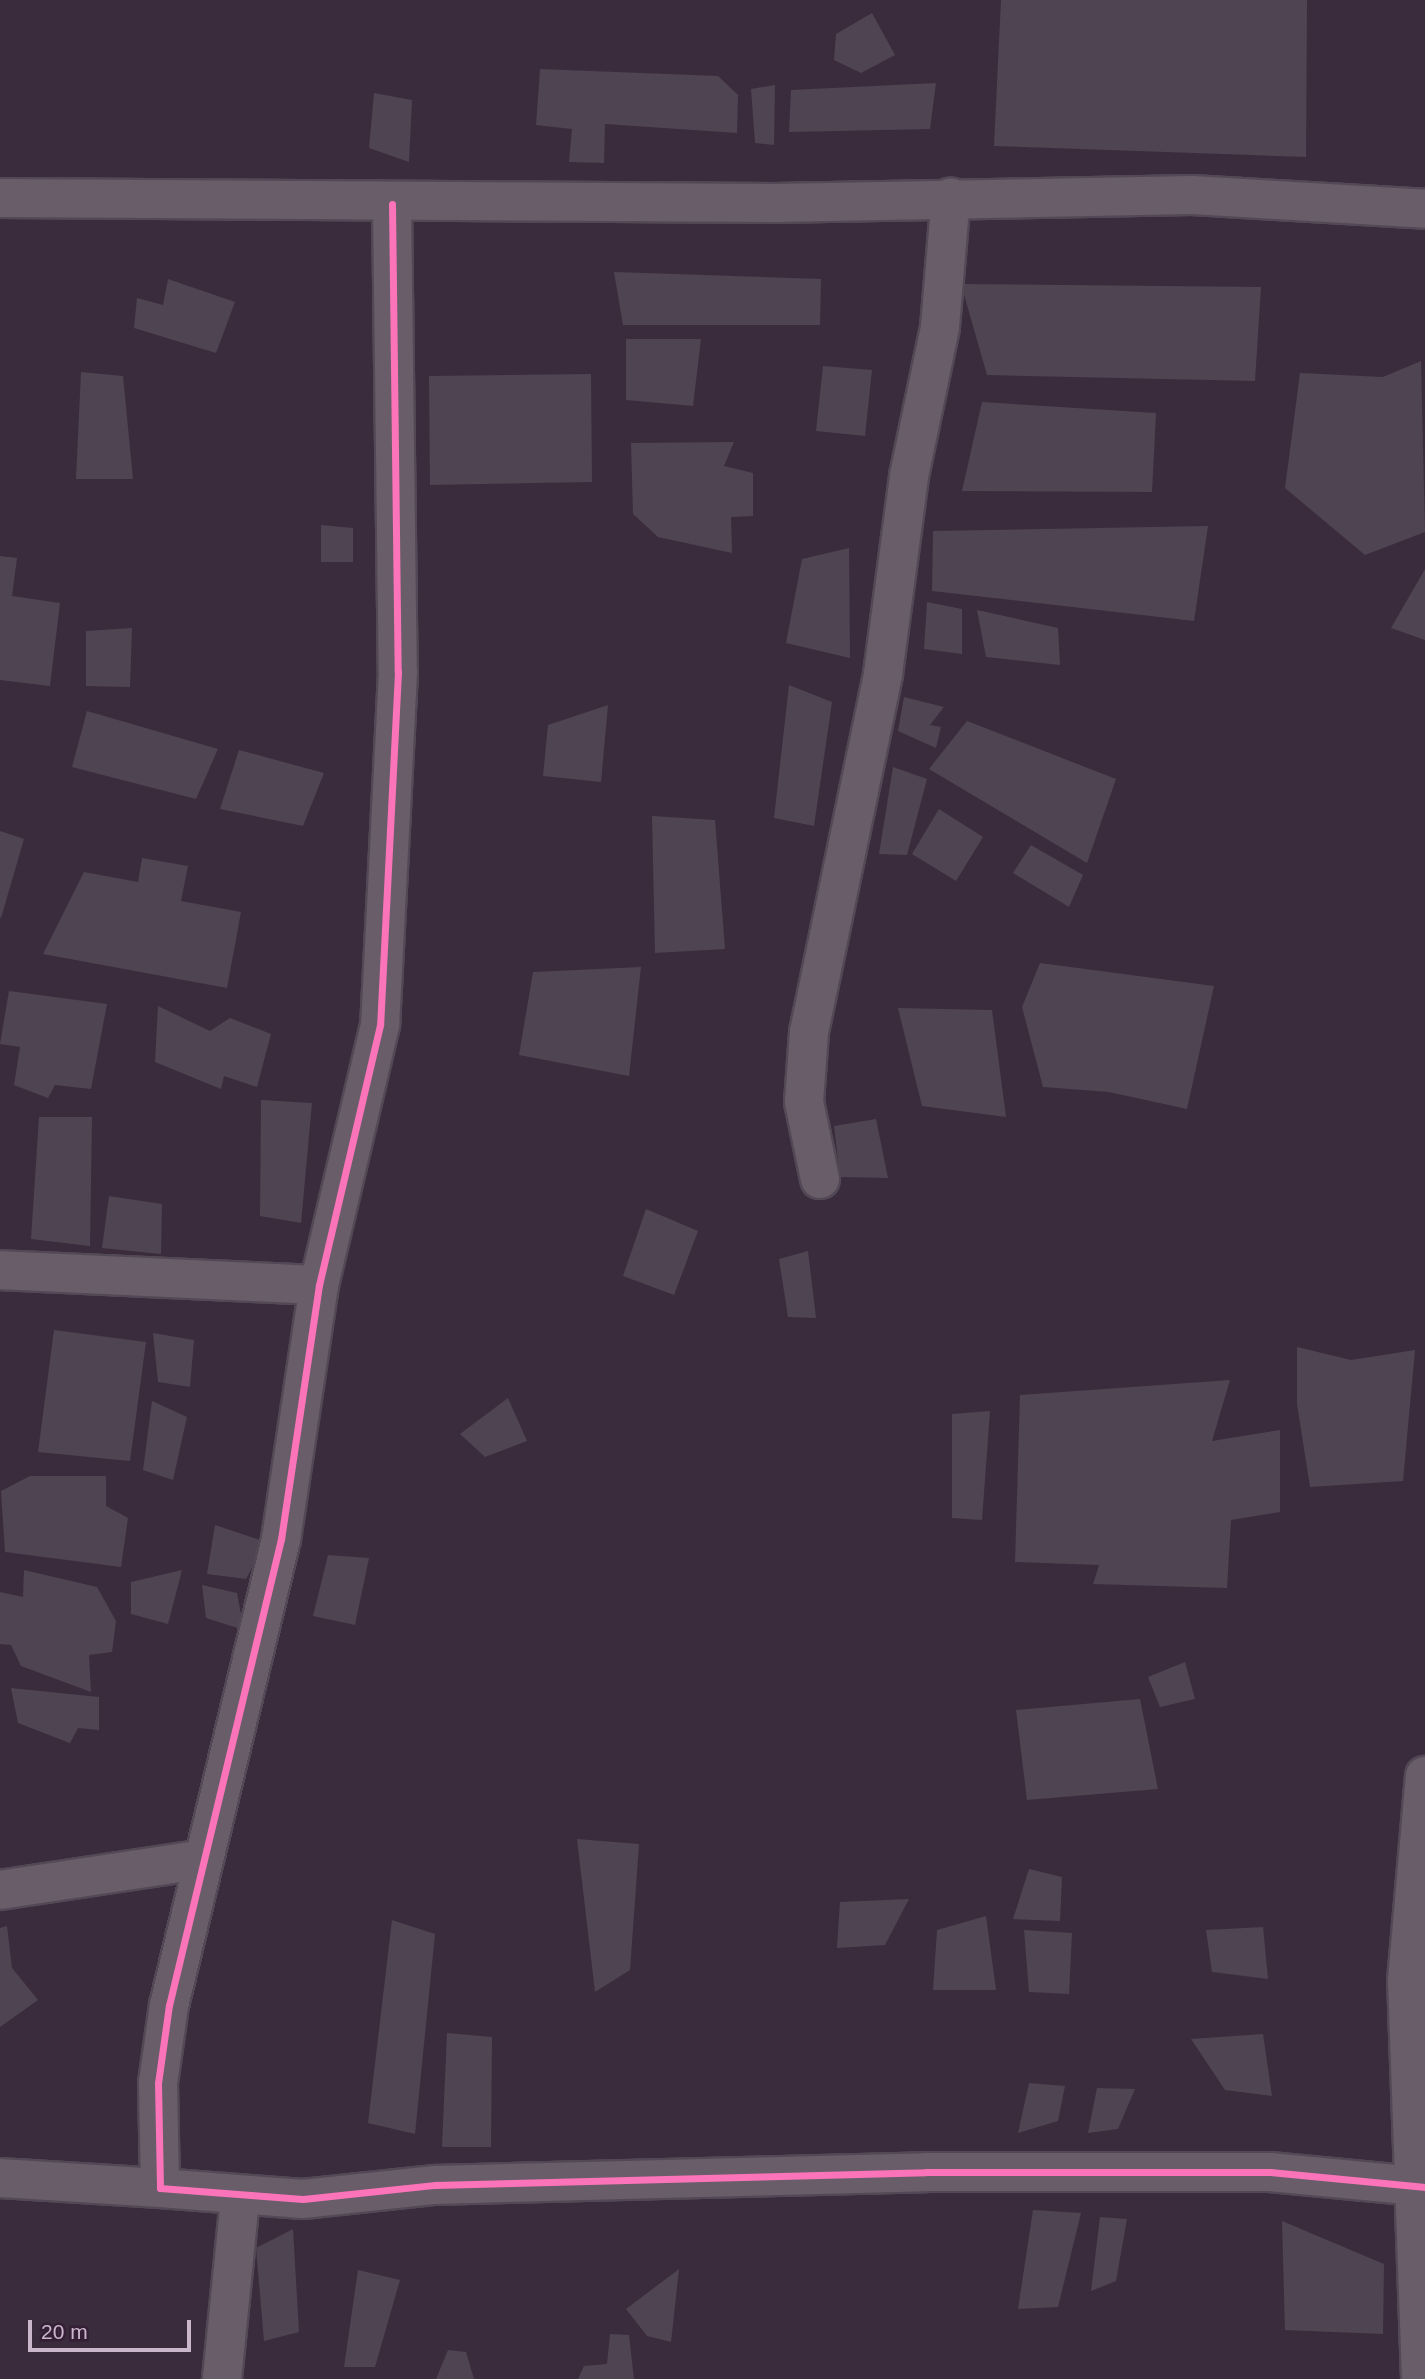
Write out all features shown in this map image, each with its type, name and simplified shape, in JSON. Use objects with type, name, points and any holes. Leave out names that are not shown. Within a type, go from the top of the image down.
[{"type":"street","points":[[0,198],[392,204],[1192,195],[1425,208]]},
{"type":"street","points":[[820,1180],[804,1102],[809,1032],[883,674],[909,476],[940,327],[951,197]]},
{"type":"street","points":[[160,2188],[160,2070],[169,2005],[281,1539],[319,1285],[380,1025],[398,672],[392,204]]},
{"type":"street","points":[[0,1270],[319,1285]]},
{"type":"street","points":[[1421,2379],[1420,2187],[1407,1981],[1425,1776]]},
{"type":"street","points":[[0,1890],[204,1859]]},
{"type":"street","points":[[0,2178],[160,2188],[240,2198],[303,2199],[435,2185],[926,2172],[1270,2172],[1420,2187]]},
{"type":"street","points":[[222,2379],[240,2198]]},
{"type":"building","points":[[1001,0],[1307,0],[1306,157],[994,146]]},
{"type":"building","points":[[872,13],[895,55],[861,73],[834,60],[836,34]]},
{"type":"building","points":[[540,69],[718,76],[738,95],[737,133],[605,124],[604,163],[569,162],[572,129],[536,125]]},
{"type":"building","points":[[936,83],[930,129],[789,132],[791,90]]},
{"type":"building","points":[[775,85],[774,145],[755,143],[751,89]]},
{"type":"building","points":[[374,93],[412,100],[409,162],[369,148]]},
{"type":"building","points":[[614,272],[821,279],[820,325],[623,325]]},
{"type":"building","points":[[168,279],[235,302],[216,353],[134,328],[137,298],[163,305]]},
{"type":"building","points":[[961,284],[1261,287],[1255,381],[987,375]]},
{"type":"building","points":[[626,339],[701,339],[693,406],[626,400]]},
{"type":"building","points":[[1421,361],[1425,532],[1365,555],[1285,488],[1300,373],[1383,377]]},
{"type":"building","points":[[823,366],[872,370],[865,436],[816,431]]},
{"type":"building","points":[[81,372],[123,376],[133,479],[76,479]]},
{"type":"building","points":[[591,374],[592,482],[430,485],[429,376]]},
{"type":"building","points":[[982,402],[1156,413],[1152,492],[962,491]]},
{"type":"building","points":[[734,442],[724,466],[753,473],[753,516],[731,517],[732,553],[658,537],[633,514],[631,443]]},
{"type":"building","points":[[321,525],[353,528],[353,562],[321,562]]},
{"type":"building","points":[[1208,526],[1194,621],[932,591],[933,531]]},
{"type":"building","points":[[849,548],[850,658],[786,643],[802,559]]},
{"type":"building","points":[[0,556],[17,558],[12,596],[60,603],[50,686],[0,680]]},
{"type":"building","points":[[1425,569],[1425,640],[1391,628]]},
{"type":"building","points":[[927,602],[962,609],[962,654],[924,649]]},
{"type":"building","points":[[977,610],[1058,628],[1060,665],[986,657]]},
{"type":"building","points":[[132,628],[130,687],[86,686],[86,631]]},
{"type":"building","points":[[789,685],[832,702],[814,826],[774,818]]},
{"type":"building","points":[[904,697],[944,707],[930,725],[941,727],[936,748],[898,731]]},
{"type":"building","points":[[608,705],[601,782],[543,776],[548,725]]},
{"type":"building","points":[[87,711],[218,749],[196,799],[72,767]]},
{"type":"building","points":[[967,721],[1116,779],[1087,863],[929,769]]},
{"type":"building","points":[[239,750],[324,773],[303,826],[220,809]]},
{"type":"building","points":[[893,767],[927,779],[907,855],[879,854]]},
{"type":"building","points":[[939,809],[983,837],[956,881],[912,854]]},
{"type":"building","points":[[652,816],[715,820],[725,949],[655,953]]},
{"type":"building","points":[[0,831],[24,839],[1,918],[0,917]]},
{"type":"building","points":[[1031,845],[1083,875],[1069,907],[1013,873]]},
{"type":"building","points":[[142,858],[188,866],[181,901],[241,912],[227,988],[43,954],[84,872],[138,882]]},
{"type":"building","points":[[1040,963],[1214,986],[1187,1109],[1109,1092],[1043,1087],[1022,1007]]},
{"type":"building","points":[[641,967],[629,1076],[519,1055],[533,972]]},
{"type":"building","points":[[9,991],[107,1004],[91,1089],[55,1085],[48,1098],[14,1085],[20,1047],[0,1044]]},
{"type":"building","points":[[158,1006],[210,1031],[230,1018],[271,1034],[257,1087],[224,1076],[221,1089],[155,1062]]},
{"type":"building","points":[[898,1008],[992,1010],[1006,1117],[922,1106]]},
{"type":"building","points":[[261,1100],[312,1103],[301,1223],[260,1216]]},
{"type":"building","points":[[39,1117],[92,1117],[90,1246],[31,1239]]},
{"type":"building","points":[[876,1119],[888,1178],[840,1177],[834,1126]]},
{"type":"building","points":[[109,1196],[162,1204],[161,1254],[102,1248]]},
{"type":"building","points":[[646,1209],[698,1231],[674,1295],[623,1276]]},
{"type":"building","points":[[808,1251],[816,1318],[788,1317],[779,1259]]},
{"type":"building","points":[[54,1330],[146,1342],[130,1461],[38,1452]]},
{"type":"building","points":[[153,1333],[194,1340],[190,1387],[158,1382]]},
{"type":"building","points":[[1297,1347],[1351,1360],[1415,1350],[1403,1481],[1310,1487],[1297,1404]]},
{"type":"building","points":[[1230,1380],[1212,1441],[1280,1430],[1280,1512],[1231,1520],[1227,1588],[1093,1584],[1099,1565],[1015,1562],[1020,1395]]},
{"type":"building","points":[[508,1398],[527,1441],[485,1457],[460,1434]]},
{"type":"building","points":[[152,1401],[187,1417],[173,1480],[143,1470]]},
{"type":"building","points":[[990,1411],[982,1520],[952,1518],[952,1414]]},
{"type":"building","points":[[30,1476],[106,1476],[106,1506],[128,1518],[121,1567],[5,1552],[1,1491]]},
{"type":"building","points":[[215,1525],[266,1542],[246,1579],[207,1574]]},
{"type":"building","points":[[328,1555],[369,1558],[355,1625],[313,1616]]},
{"type":"building","points":[[24,1570],[97,1587],[116,1621],[112,1652],[89,1655],[91,1692],[21,1666],[11,1645],[0,1644],[0,1592],[23,1597]]},
{"type":"building","points":[[182,1570],[168,1624],[131,1614],[131,1582]]},
{"type":"building","points":[[202,1585],[237,1593],[244,1630],[206,1618]]},
{"type":"building","points":[[1185,1662],[1195,1699],[1160,1707],[1148,1677]]},
{"type":"building","points":[[11,1688],[99,1697],[99,1730],[78,1728],[70,1743],[18,1723]]},
{"type":"building","points":[[1140,1699],[1158,1789],[1027,1800],[1016,1710]]},
{"type":"building","points":[[577,1839],[639,1844],[630,1970],[595,1992]]},
{"type":"building","points":[[1029,1869],[1062,1877],[1060,1921],[1013,1919]]},
{"type":"building","points":[[909,1899],[885,1945],[837,1948],[840,1902]]},
{"type":"building","points":[[986,1916],[996,1990],[933,1990],[937,1930]]},
{"type":"building","points":[[392,1920],[435,1934],[415,2134],[368,2123]]},
{"type":"building","points":[[7,1926],[12,1968],[38,2000],[0,2027],[0,1928]]},
{"type":"building","points":[[1263,1927],[1268,1979],[1212,1972],[1206,1930]]},
{"type":"building","points":[[1024,1930],[1072,1933],[1069,1994],[1029,1992]]},
{"type":"building","points":[[447,2033],[492,2037],[491,2147],[442,2147]]},
{"type":"building","points":[[1263,2034],[1272,2096],[1225,2090],[1191,2039]]},
{"type":"building","points":[[1029,2083],[1065,2086],[1058,2121],[1018,2133]]},
{"type":"building","points":[[1097,2088],[1135,2089],[1118,2129],[1088,2133]]},
{"type":"building","points":[[1033,2210],[1081,2213],[1058,2307],[1018,2309]]},
{"type":"building","points":[[1100,2217],[1127,2219],[1116,2281],[1091,2291]]},
{"type":"building","points":[[1282,2221],[1384,2264],[1383,2334],[1285,2330]]},
{"type":"building","points":[[293,2229],[299,2332],[264,2341],[256,2248]]},
{"type":"building","points":[[679,2269],[671,2342],[647,2336],[626,2309]]},
{"type":"building","points":[[358,2270],[400,2280],[375,2367],[344,2367]]},
{"type":"building","points":[[610,2334],[629,2335],[634,2379],[578,2379],[584,2366],[607,2364]]},
{"type":"building","points":[[448,2350],[466,2352],[474,2379],[436,2379]]},
{"type":"cycle path","points":[[392,204],[398,672],[380,1025],[319,1285],[281,1539],[169,2005],[158,2083],[160,2188],[303,2199],[435,2185],[926,2172],[1270,2172],[1425,2187]]}]
